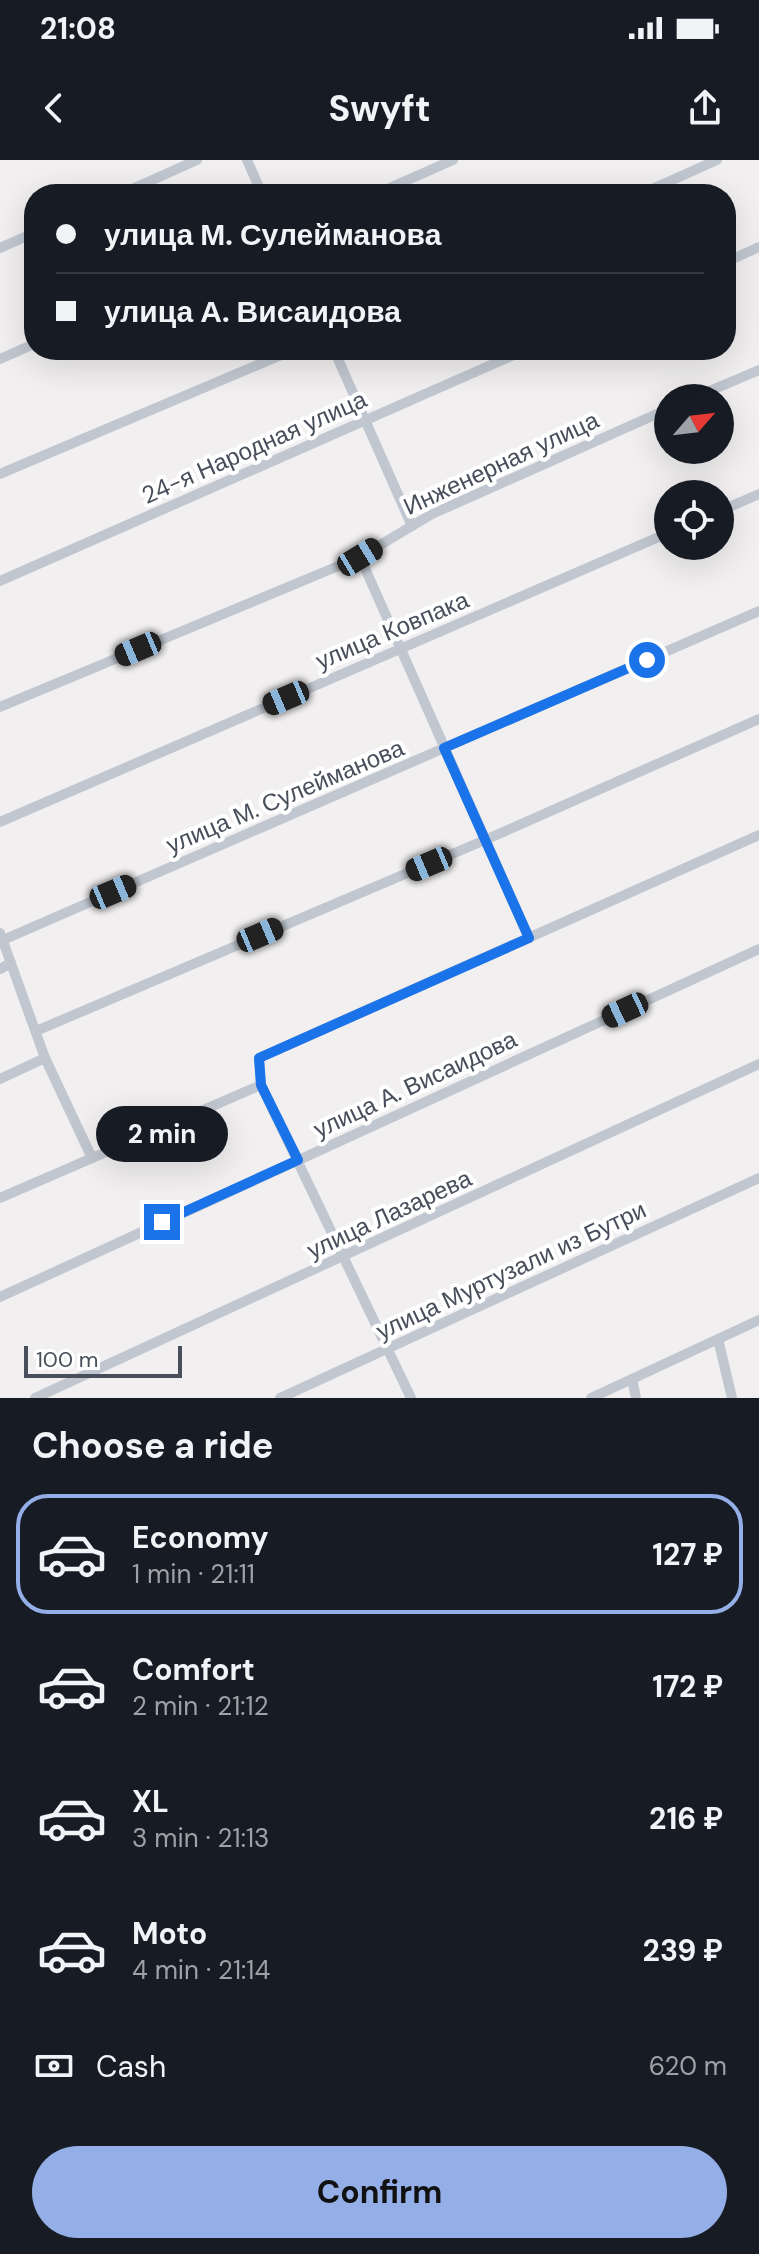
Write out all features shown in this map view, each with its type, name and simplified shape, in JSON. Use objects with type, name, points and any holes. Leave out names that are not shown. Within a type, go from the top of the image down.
[{"type":"street","points":[[143,184],[197,160]]},
{"type":"street","points":[[247,160],[258,184]]},
{"type":"street","points":[[399,184],[453,160]]},
{"type":"street","points":[[663,184],[717,160]]},
{"type":"street","points":[[0,248],[24,237]]},
{"type":"street","points":[[736,257],[759,247]]},
{"type":"street","points":[[0,359],[24,348]]},
{"type":"street","points":[[0,474],[269,360]]},
{"type":"street","points":[[338,360],[412,526]]},
{"type":"street","name":"24-я Народная улица","points":[[0,581],[502,360]]},
{"type":"street","points":[[726,384],[759,370]]},
{"type":"street","name":"Инженерная улица","points":[[0,707],[360,557],[432,514],[654,415]]},
{"type":"street","points":[[734,505],[759,494]]},
{"type":"street","name":"улица Ковпака","points":[[0,822],[654,539]]},
{"type":"street","points":[[360,557],[529,938]]},
{"type":"street","name":"улица М. Сулейманова","points":[[2,937],[759,611]]},
{"type":"street","points":[[36,1031],[485,840],[759,719]]},
{"type":"street","points":[[411,1398],[261,1085],[259,1058],[759,835]]},
{"type":"street","points":[[2,937],[45,1058],[92,1158]]},
{"type":"street","name":"улица А. Висаидова","points":[[0,1297],[759,949]]},
{"type":"street","points":[[0,969],[11,963]]},
{"type":"street","points":[[0,1079],[45,1058]]},
{"type":"street","name":"улица Лазарева","points":[[35,1398],[759,1064]]},
{"type":"street","points":[[0,1198],[261,1085]]},
{"type":"street","name":"улица Муртузали из Бутри","points":[[280,1398],[759,1178]]},
{"type":"street","points":[[591,1398],[759,1320]]},
{"type":"street","points":[[718,1339],[732,1398]]},
{"type":"street","points":[[632,1379],[636,1398]]},
{"type":"route","points":[[162,1222],[298,1160],[261,1085],[259,1058],[529,938],[444,748],[647,660]]}]
